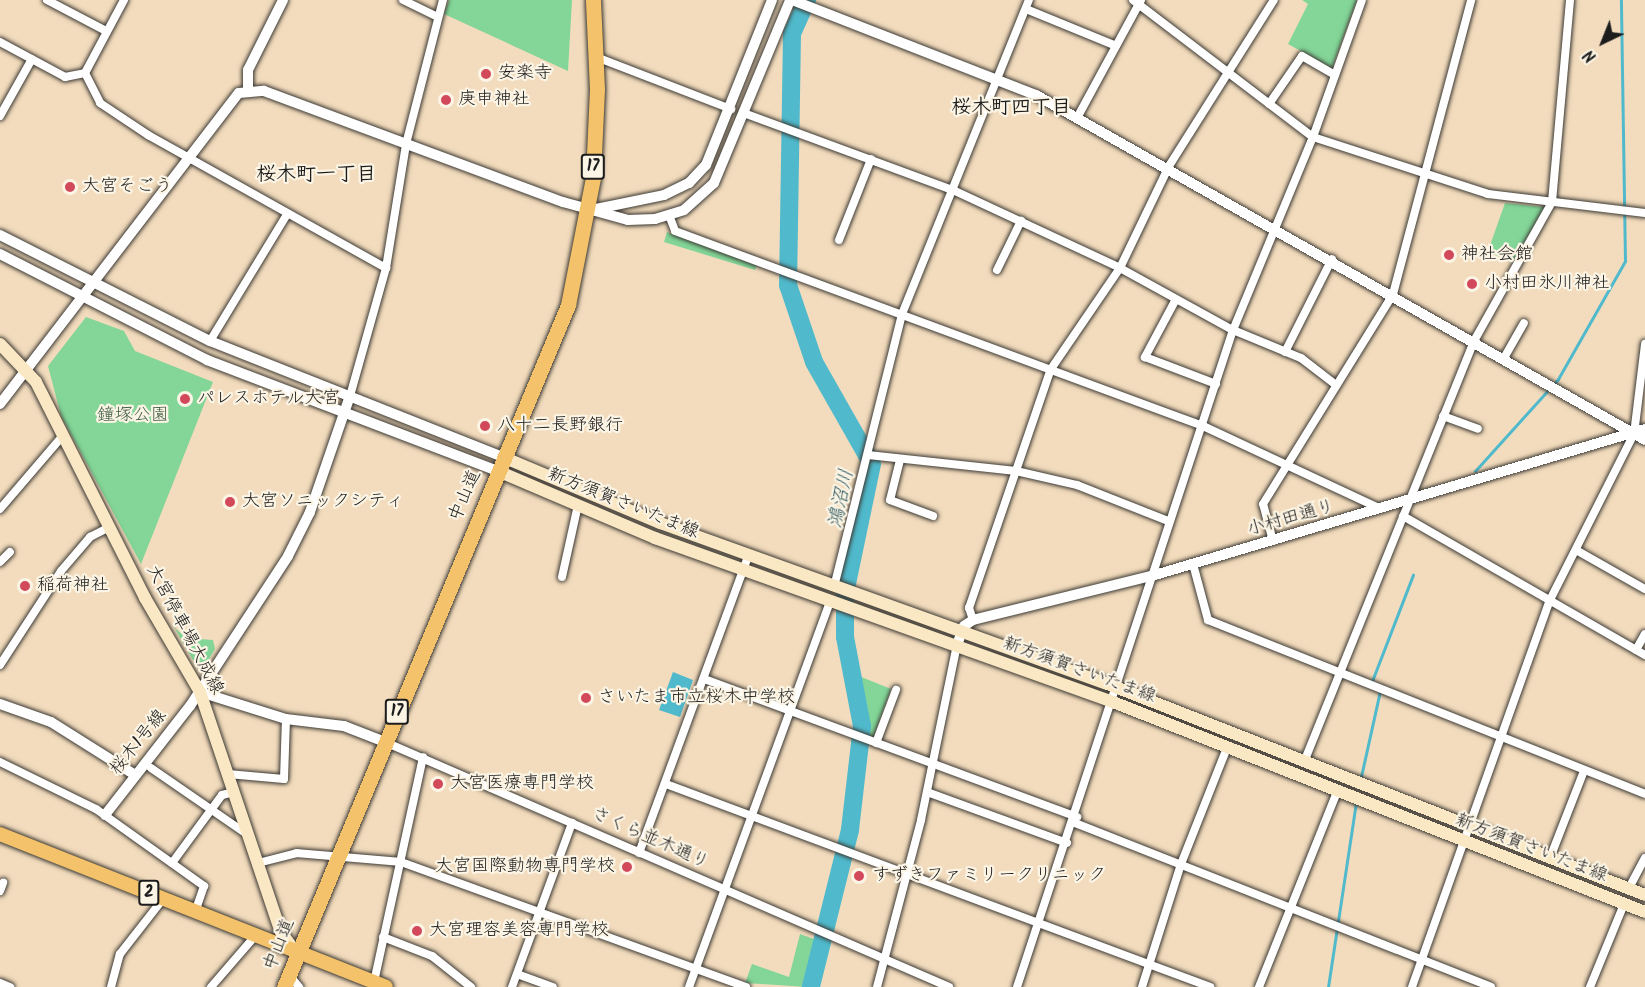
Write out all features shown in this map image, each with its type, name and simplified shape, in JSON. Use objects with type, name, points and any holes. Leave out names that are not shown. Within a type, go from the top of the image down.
[{"type":"highway","name":"中山道","points":[[290,983],[297,954],[568,305],[590,210],[596,57],[592,0]]},
{"type":"main road","name":"大宮停車場大成線","points":[[0,344],[24,364],[60,438],[200,692],[280,932],[297,954]]},
{"type":"main road","name":"新方須賀さいたま線","points":[[500,464],[578,505],[743,571],[1113,702],[1645,912]]},
{"type":"main road","name":"新方須賀さいたま線","points":[[500,464],[1116,688],[1645,895]]},
{"type":"main road","name":"2","points":[[0,834],[297,954],[380,985]]},
{"type":"street","points":[[46,0],[106,32]]},
{"type":"street","points":[[85,73],[124,0]]},
{"type":"street","points":[[249,90],[248,70],[283,0]]},
{"type":"street","points":[[403,0],[436,16]]},
{"type":"street","points":[[350,396],[386,268],[406,144],[436,16],[443,0]]},
{"type":"street","points":[[590,210],[664,195],[689,183],[711,157],[772,0]]},
{"type":"street","points":[[973,620],[969,608],[1051,369],[1120,268],[1169,166],[1274,0]]},
{"type":"street","points":[[1017,987],[1076,820],[1113,702],[1148,577],[1203,426],[1233,330],[1313,136],[1362,0]]},
{"type":"street","points":[[1273,541],[1263,504],[1392,294],[1422,174],[1471,0]]},
{"type":"street","points":[[1304,762],[1474,341],[1552,202],[1570,0]]},
{"type":"street","points":[[0,404],[24,364],[95,284],[232,99],[249,90],[590,210],[628,220],[669,215],[714,183],[794,1],[996,79],[1077,118],[1169,166],[1645,440]]},
{"type":"street","points":[[1077,118],[1138,2],[1229,74],[1313,136],[1488,194],[1645,213]]},
{"type":"street","points":[[836,588],[902,314],[1027,4],[1116,46]]},
{"type":"street","points":[[0,42],[65,76],[85,73]]},
{"type":"street","points":[[1269,104],[1302,56],[1335,75]]},
{"type":"street","points":[[596,57],[730,109]]},
{"type":"street","points":[[0,116],[32,59]]},
{"type":"street","points":[[85,73],[100,103],[188,159],[286,216],[386,268]]},
{"type":"street","points":[[746,114],[953,190],[1120,268],[1175,301],[1233,330],[1285,352],[1336,385]]},
{"type":"street","points":[[839,240],[871,159]]},
{"type":"street","points":[[669,215],[675,231],[1203,426],[1381,509]]},
{"type":"street","points":[[210,341],[286,216]]},
{"type":"street","points":[[997,270],[1021,222]]},
{"type":"street","points":[[0,235],[210,341],[350,396],[500,464]]},
{"type":"street","points":[[0,254],[207,360],[345,412],[500,464]]},
{"type":"street","points":[[1285,352],[1332,259]]},
{"type":"street","points":[[1175,301],[1146,357],[1216,384]]},
{"type":"street","points":[[1504,358],[1524,323]]},
{"type":"street","points":[[1412,987],[1550,600],[1634,434],[1645,344]]},
{"type":"street","name":"桜木1号線","points":[[105,815],[200,692],[288,556],[350,396]]},
{"type":"street","points":[[1443,416],[1478,429]]},
{"type":"street","name":"小村田通り","points":[[961,631],[973,620],[1148,577],[1645,429]]},
{"type":"street","points":[[1,507],[60,438]]},
{"type":"street","points":[[868,455],[879,458],[1016,471],[1077,485],[1168,521]]},
{"type":"street","points":[[900,460],[890,500],[933,516]]},
{"type":"street","points":[[562,577],[578,505]]},
{"type":"street","points":[[1403,516],[1645,655]]},
{"type":"street","points":[[0,665],[66,565],[90,537],[110,527]]},
{"type":"street","points":[[1576,550],[1645,589]]},
{"type":"street","points":[[0,562],[10,552]]},
{"type":"street","points":[[639,853],[748,556]]},
{"type":"street","points":[[1193,564],[1209,620],[1501,739],[1645,794]]},
{"type":"street","points":[[689,987],[832,602]]},
{"type":"street","points":[[878,987],[908,876],[961,631]]},
{"type":"street","points":[[1636,650],[1645,634]]},
{"type":"street","points":[[704,679],[932,763],[1491,987]]},
{"type":"street","points":[[873,742],[896,690]]},
{"type":"street","name":"さくら並木通り","points":[[200,692],[286,719],[344,726],[385,742],[885,960]]},
{"type":"street","points":[[0,704],[51,722],[135,775]]},
{"type":"street","points":[[228,774],[284,779],[286,719]]},
{"type":"street","points":[[1142,987],[1148,962],[1181,864],[1227,748]]},
{"type":"street","points":[[380,985],[383,937],[423,757]]},
{"type":"street","points":[[0,762],[105,815],[204,886],[195,912]]},
{"type":"street","points":[[151,768],[248,835]]},
{"type":"street","points":[[1550,858],[1584,771]]},
{"type":"street","points":[[666,784],[850,855],[1040,920],[1210,987]]},
{"type":"street","points":[[172,863],[222,795],[234,792]]},
{"type":"street","points":[[927,792],[1067,843]]},
{"type":"street","points":[[1259,987],[1337,792]]},
{"type":"street","points":[[512,987],[572,823]]},
{"type":"street","points":[[258,863],[297,853],[401,862],[746,987]]},
{"type":"street","points":[[1629,888],[1645,858]]},
{"type":"street","points":[[111,987],[120,954],[163,899]]},
{"type":"street","points":[[1590,987],[1624,904]]},
{"type":"street","points":[[211,987],[255,936]]},
{"type":"street","points":[[383,937],[432,956],[471,987]]},
{"type":"street","points":[[885,960],[949,987]]},
{"type":"street","points":[[517,974],[553,987]]},
{"type":"street","points":[[0,983],[10,987]]},
{"type":"green space","points":[[449,0],[572,0],[568,71],[444,14]]},
{"type":"green space","points":[[1302,0],[1357,0],[1332,68],[1288,44],[1308,4]]},
{"type":"green space","points":[[1505,203],[1545,207],[1512,263],[1488,251]]},
{"type":"green space","points":[[667,232],[757,265],[755,270],[664,242]]},
{"type":"green space","name":"鐘塚公園","points":[[86,317],[124,331],[135,351],[213,382],[141,564],[61,416],[48,366]]},
{"type":"green space","points":[[174,627],[186,638],[213,640],[215,649],[206,664],[193,660]]},
{"type":"green space","points":[[854,674],[891,689],[873,738],[863,735]]},
{"type":"green space","points":[[800,934],[819,941],[807,987],[745,983],[752,964],[789,977]]},
{"type":"water","points":[[673,672],[693,680],[680,717],[659,710]]},
{"type":"waterway","name":"鴻沼川","points":[[807,0],[792,33],[788,285],[814,362],[872,464],[845,593],[845,637],[862,726],[850,830],[811,987]]},
{"type":"waterway","points":[[1475,471],[1558,379],[1625,261],[1621,0]]},
{"type":"waterway","points":[[1372,681],[1413,575]]},
{"type":"waterway","points":[[1360,781],[1380,691]]},
{"type":"waterway","points":[[1328,987],[1356,802]]},
{"type":"place","name":"安楽寺","points":[[486,74]]},
{"type":"place","name":"庚申神社","points":[[446,100]]},
{"type":"place","name":"大宮そごう","points":[[70,187]]},
{"type":"place","name":"神社会館","points":[[1449,255]]},
{"type":"place","name":"小村田氷川神社","points":[[1472,284]]},
{"type":"place","name":"パレスホテル大宮","points":[[185,399]]},
{"type":"place","name":"八十二長野銀行","points":[[485,426]]},
{"type":"place","name":"大宮ソニックシティ","points":[[230,502]]},
{"type":"place","name":"稲荷神社","points":[[25,586]]},
{"type":"place","name":"さいたま市立桜木中学校","points":[[586,698]]},
{"type":"place","name":"大宮医療専門学校","points":[[438,784]]},
{"type":"place","name":"大宮国際動物専門学校","points":[[627,867]]},
{"type":"place","name":"すずきファミリークリニック","points":[[859,876]]},
{"type":"place","name":"大宮理容美容専門学校","points":[[417,931]]},
{"type":"district","name":"桜木町四丁目","points":[[1011,108]]},
{"type":"district","name":"桜木町一丁目","points":[[316,175]]}]
